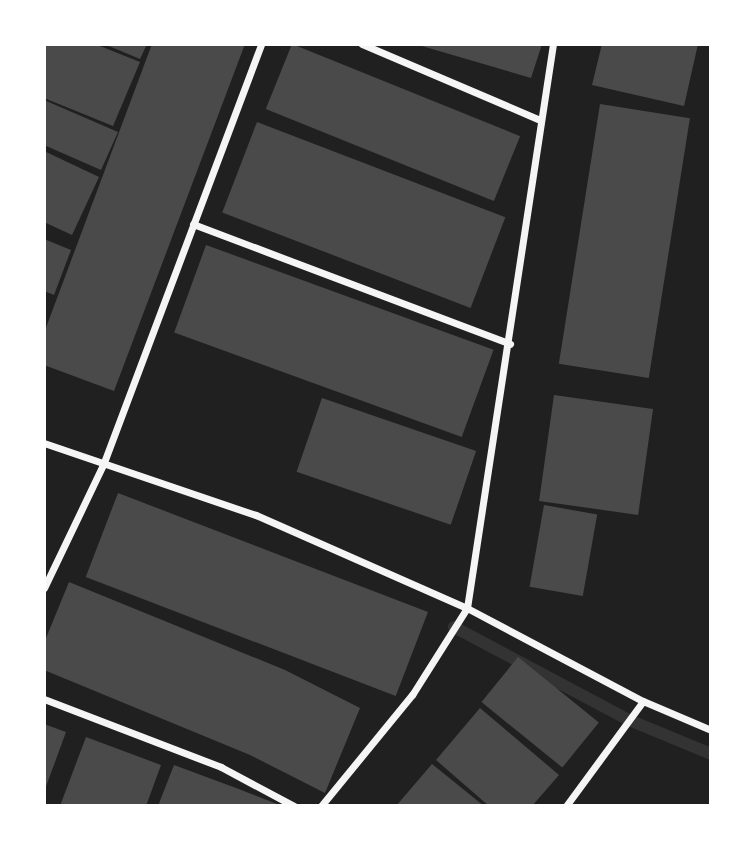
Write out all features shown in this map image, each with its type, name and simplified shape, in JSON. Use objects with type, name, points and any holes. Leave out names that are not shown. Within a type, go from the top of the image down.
[{"type":"street","points":[[44,588],[103,465],[261,44]]},
{"type":"street","points":[[362,44],[538,119]]},
{"type":"street","points":[[321,806],[412,695],[467,608],[510,344],[538,119],[553,44]]},
{"type":"street","points":[[193,224],[510,344]]},
{"type":"street","points":[[44,443],[256,515],[467,608],[643,702],[711,730]]},
{"type":"street","points":[[44,699],[221,767],[294,806]]},
{"type":"street","points":[[565,806],[643,702]]},
{"type":"shaded area","points":[[44,44],[711,44],[711,806],[44,806]]},
{"type":"building","points":[[45,44],[95,44],[140,62],[113,126],[44,98]]},
{"type":"building","points":[[104,44],[147,44],[140,59]]},
{"type":"building","points":[[152,44],[245,44],[114,391],[44,365],[44,333]]},
{"type":"building","points":[[292,44],[520,136],[494,201],[266,109]]},
{"type":"building","points":[[415,44],[542,44],[531,78]]},
{"type":"building","points":[[602,44],[698,44],[684,106],[592,85]]},
{"type":"building","points":[[44,100],[118,132],[101,170],[44,145]]},
{"type":"building","points":[[600,104],[690,118],[649,378],[559,364]]},
{"type":"building","points":[[257,122],[505,217],[471,308],[222,213]]},
{"type":"building","points":[[44,151],[99,177],[72,235],[44,222]]},
{"type":"building","points":[[44,239],[71,250],[54,295],[44,291]]},
{"type":"building","points":[[206,245],[494,350],[462,437],[174,332]]},
{"type":"building","points":[[554,395],[653,409],[638,515],[539,501]]},
{"type":"building","points":[[322,398],[476,451],[451,525],[297,472]]},
{"type":"building","points":[[118,493],[428,612],[396,696],[86,577]]},
{"type":"building","points":[[544,505],[597,514],[583,596],[530,587]]},
{"type":"building","points":[[69,582],[285,670],[360,708],[325,793],[250,755],[44,670],[44,643]]},
{"type":"building","points":[[518,657],[599,722],[562,768],[481,702]]},
{"type":"building","points":[[480,708],[559,775],[532,806],[489,806],[436,760]]},
{"type":"building","points":[[44,724],[66,732],[44,792]]},
{"type":"building","points":[[86,737],[161,765],[146,806],[60,806]]},
{"type":"building","points":[[432,764],[484,806],[396,806]]},
{"type":"building","points":[[174,765],[236,788],[282,806],[158,806]]},
{"type":"waterway","points":[[454,627],[629,720],[711,754]]}]
